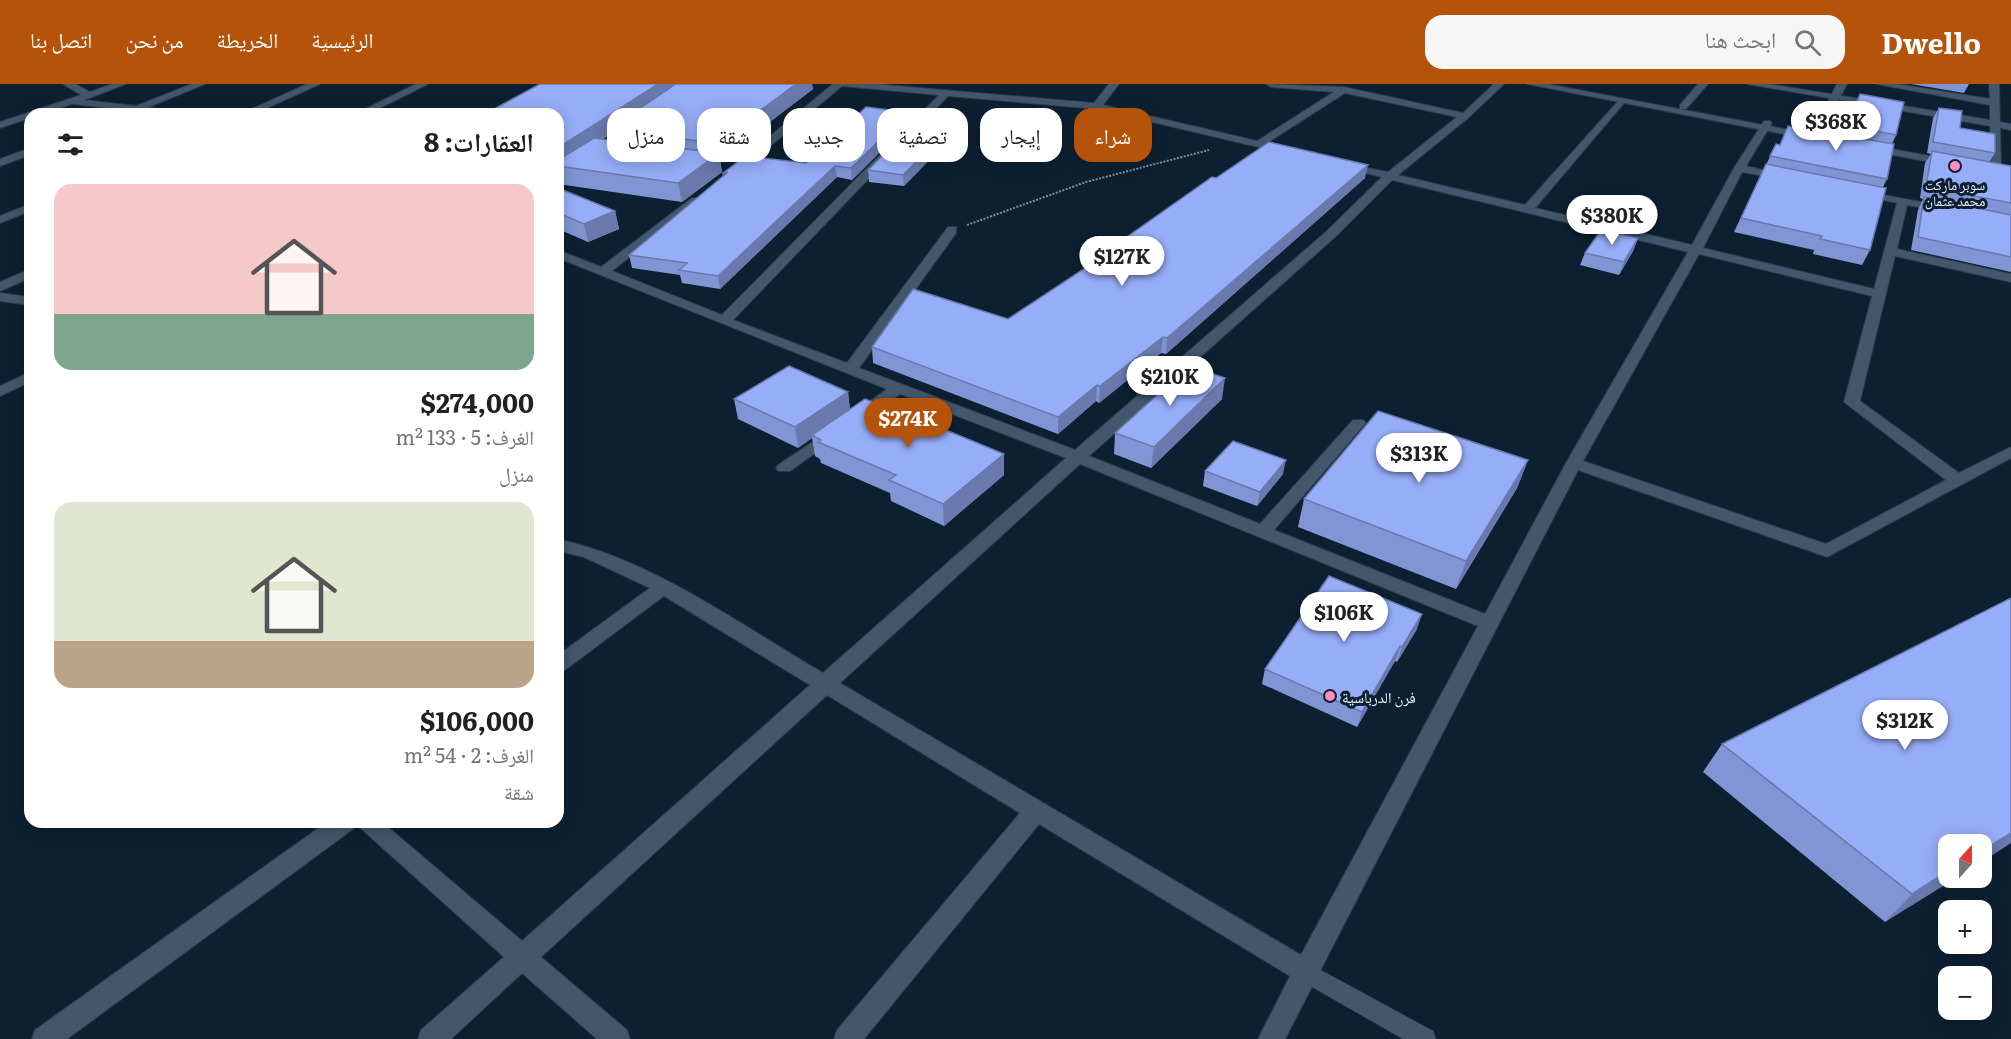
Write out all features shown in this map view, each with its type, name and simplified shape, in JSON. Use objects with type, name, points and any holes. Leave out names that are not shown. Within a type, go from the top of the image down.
[{"type":"street","points":[[68,84],[89,95]]},
{"type":"street","points":[[52,108],[122,84]]},
{"type":"street","points":[[72,101],[137,108],[200,84]]},
{"type":"street","points":[[260,108],[315,84]]},
{"type":"street","points":[[373,108],[423,84]]},
{"type":"street","points":[[603,272],[715,186],[731,168],[841,84],[1097,106],[1303,155]]},
{"type":"street","points":[[1097,106],[1114,84]]},
{"type":"street","points":[[1271,84],[1344,90],[1465,116]]},
{"type":"street","points":[[431,1039],[1078,457],[1330,234],[1390,176],[1465,116],[1499,84]]},
{"type":"street","points":[[1532,84],[1827,136]]},
{"type":"street","points":[[1559,84],[1765,125]]},
{"type":"street","points":[[1683,107],[1703,84]]},
{"type":"street","points":[[1752,84],[2011,127]]},
{"type":"street","points":[[1816,134],[1842,84]]},
{"type":"street","points":[[1881,84],[1995,103]]},
{"type":"street","points":[[1994,84],[1995,124],[1992,167],[2011,168]]},
{"type":"street","points":[[1255,143],[1344,90]]},
{"type":"street","points":[[724,321],[945,94]]},
{"type":"street","points":[[1526,211],[1621,101]]},
{"type":"street","points":[[0,125],[24,118]]},
{"type":"street","points":[[1271,1039],[1574,463],[1765,125]]},
{"type":"street","points":[[1861,143],[1964,162]]},
{"type":"street","points":[[0,163],[24,153]]},
{"type":"street","points":[[1335,163],[1526,211],[1879,294]]},
{"type":"street","points":[[1739,168],[1798,179]]},
{"type":"street","points":[[1845,189],[1957,212]]},
{"type":"street","points":[[1903,200],[1852,402],[1957,480]]},
{"type":"street","points":[[0,220],[24,210]]},
{"type":"street","points":[[851,369],[952,230]]},
{"type":"street","points":[[1890,251],[2011,278]]},
{"type":"street","points":[[564,256],[724,321],[1078,457],[1488,623]]},
{"type":"street","points":[[0,287],[24,276]]},
{"type":"street","points":[[0,297],[24,300]]},
{"type":"street","points":[[0,383],[24,370]]},
{"type":"street","points":[[0,392],[24,379]]},
{"type":"street","points":[[784,468],[900,387]]},
{"type":"street","points":[[1263,532],[1358,423]]},
{"type":"street","points":[[1574,463],[1827,550],[2011,452]]},
{"type":"street","points":[[564,547],[616,562],[663,588],[1037,809],[1306,972]]},
{"type":"street","points":[[564,661],[663,588]]},
{"type":"street","points":[[847,1039],[1037,809]]},
{"type":"street","points":[[45,1039],[337,828]]},
{"type":"street","points":[[373,828],[617,1039]]},
{"type":"lane","points":[[1306,972],[1425,1039]]},
{"type":"path","points":[[952,230],[1028,200],[1160,160],[1255,143]]},
{"type":"building","points":[[540,84],[658,84],[620,108],[607,108],[607,117],[564,144],[564,108],[496,108]]},
{"type":"building","points":[[676,84],[796,84],[763,108],[697,108],[697,141],[685,139],[685,108],[641,108]]},
{"type":"building","points":[[1860,94],[1904,102],[1896,135],[1848,126]]},
{"type":"building","points":[[866,107],[877,108],[877,143],[865,154],[865,108]]},
{"type":"building","points":[[1939,108],[1962,111],[1960,128],[1995,134],[1995,153],[1933,142]]},
{"type":"building","points":[[1788,126],[1894,144],[1887,179],[1770,156],[1776,144],[1780,145]]},
{"type":"building","points":[[594,138],[607,140],[607,162],[685,162],[685,149],[697,150],[697,162],[707,162],[678,183],[564,167],[564,156]]},
{"type":"building","points":[[1269,142],[1368,165],[1167,338],[1163,337],[1100,386],[1097,385],[1058,417],[872,347],[913,289],[1008,319],[1117,247],[1114,246],[1212,177],[1216,178]]},
{"type":"building","points":[[1932,151],[2011,166],[2011,203],[1926,187]]},
{"type":"building","points":[[771,159],[806,163],[857,162],[851,168],[835,166],[718,276],[679,270],[687,263],[629,255],[737,162],[771,162]]},
{"type":"building","points":[[877,161],[916,162],[903,175],[868,170]]},
{"type":"building","points":[[1766,164],[1886,188],[1870,250],[1820,239],[1822,236],[1741,218]]},
{"type":"building","points":[[564,190],[615,211],[584,224],[564,216]]},
{"type":"building","points":[[1924,197],[2011,215],[2011,257],[1918,237]]},
{"type":"building","points":[[1601,230],[1638,238],[1624,262],[1585,253]]},
{"type":"building","points":[[789,366],[848,392],[795,427],[734,399]]},
{"type":"building","points":[[1189,366],[1225,378],[1154,447],[1115,433]]},
{"type":"building","points":[[865,399],[873,402],[876,400],[925,419],[924,421],[1004,454],[943,504],[889,480],[896,475],[818,442],[821,440],[812,435]]},
{"type":"building","points":[[1378,411],[1528,460],[1466,561],[1304,499]]},
{"type":"building","points":[[1233,441],[1286,460],[1260,492],[1205,471]]},
{"type":"building","points":[[1329,576],[1422,614],[1402,647],[1400,646],[1362,712],[1265,669]]},
{"type":"building","points":[[2011,598],[2011,833],[1992,845],[1992,834],[1938,834],[1938,877],[1912,894],[1722,744]]},
{"type":"place","name":"سوبر ماركت محمد عثمان","points":[[1955,166]]},
{"type":"place","name":"فرن الدرباسية","points":[[1330,696]]}]
